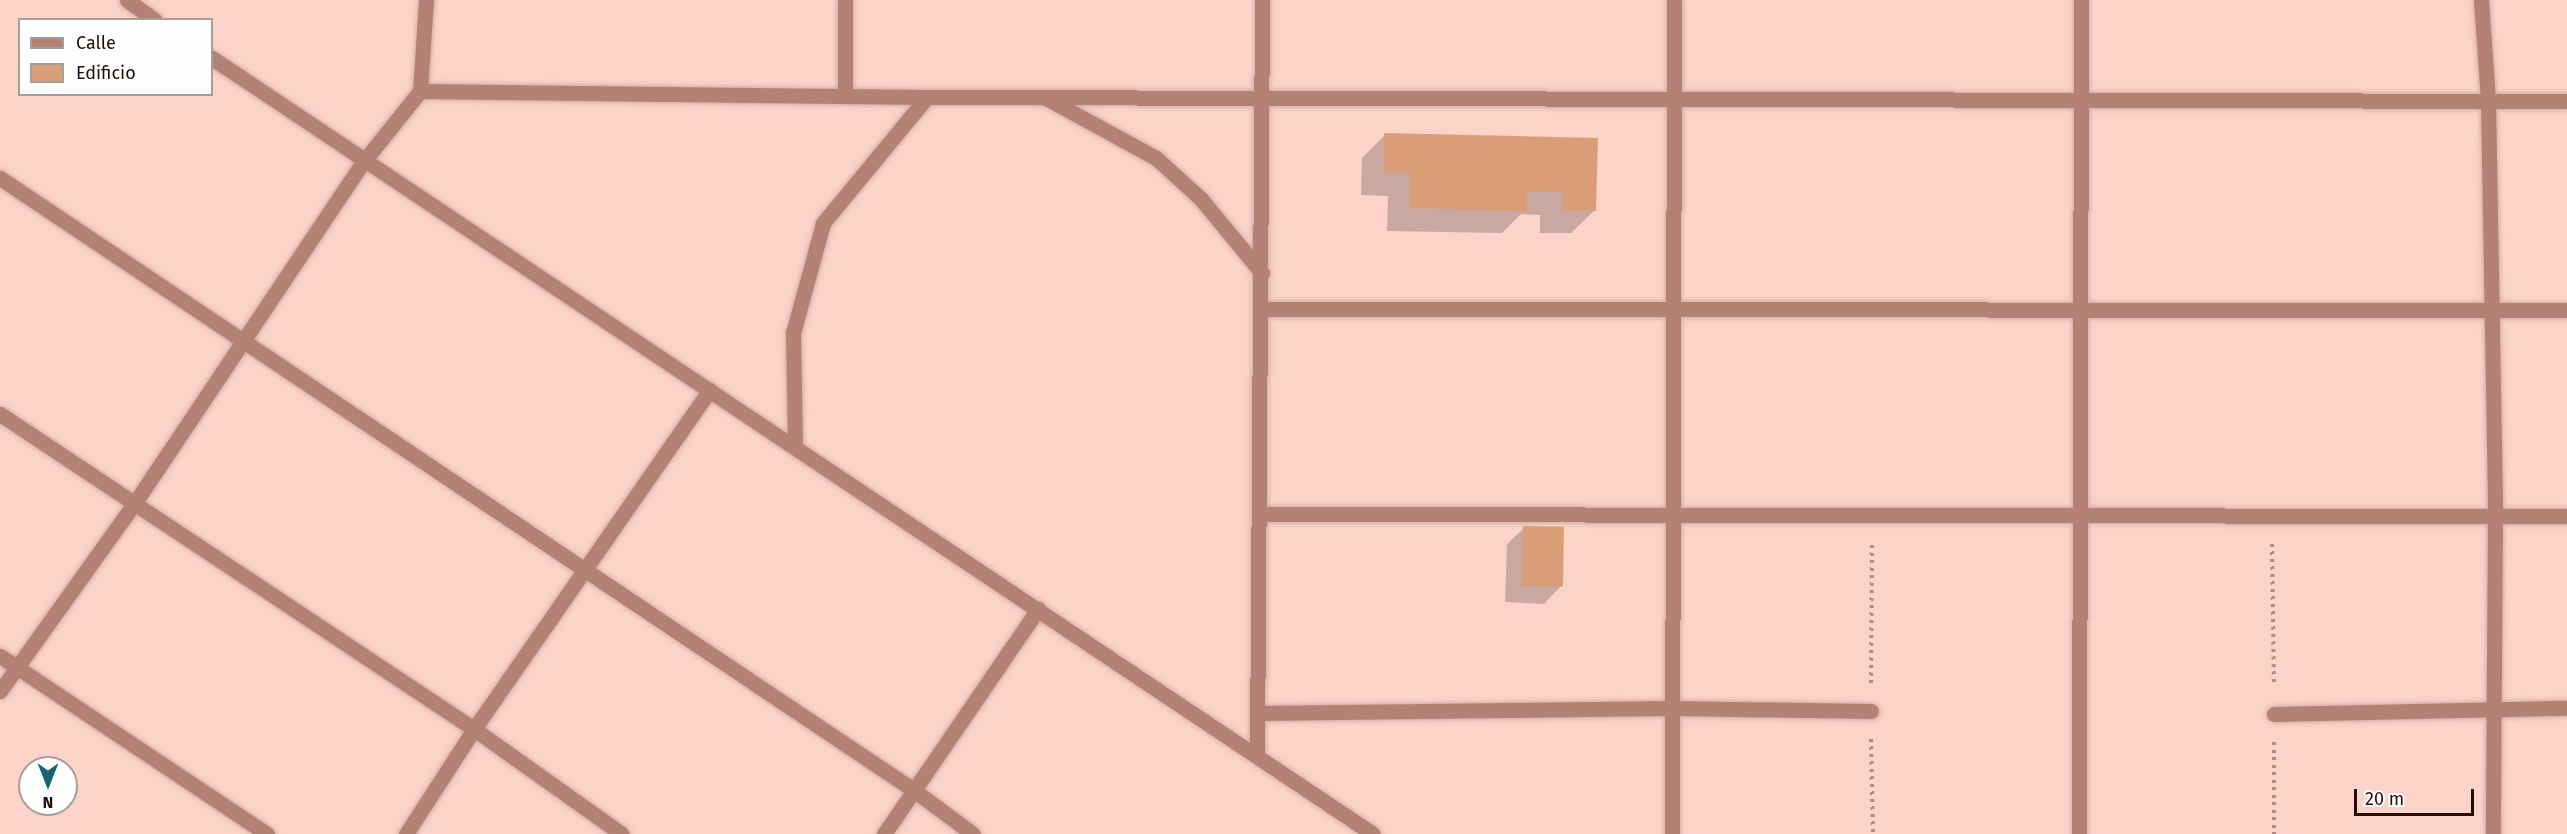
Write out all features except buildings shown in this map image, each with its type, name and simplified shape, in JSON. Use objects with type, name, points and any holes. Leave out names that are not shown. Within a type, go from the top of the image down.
[{"type":"street","points":[[127,0],[152,18]]},
{"type":"street","points":[[0,691],[15,666],[134,504],[364,161],[420,92],[426,0]]},
{"type":"street","points":[[845,0],[845,96]]},
{"type":"street","points":[[1257,756],[1261,514],[1262,0]]},
{"type":"street","points":[[1672,834],[1674,0]]},
{"type":"street","points":[[2079,834],[2080,0]]},
{"type":"street","points":[[2481,0],[2488,101],[2495,518],[2493,834]]},
{"type":"street","points":[[213,59],[1373,834]]},
{"type":"street","points":[[420,92],[927,97],[2080,98],[2567,101]]},
{"type":"street","points":[[795,446],[793,333],[823,223],[927,97]]},
{"type":"street","points":[[1044,97],[1156,158],[1201,199],[1262,273]]},
{"type":"street","points":[[0,178],[241,342],[915,791],[973,834]]},
{"type":"street","points":[[1262,309],[2567,310]]},
{"type":"street","points":[[406,834],[474,729],[587,571],[710,390]]},
{"type":"street","points":[[0,414],[474,729],[622,834]]},
{"type":"street","points":[[1261,514],[2495,518],[2567,516]]},
{"type":"street","points":[[884,834],[1038,609]]},
{"type":"street","points":[[0,656],[267,834]]},
{"type":"street","points":[[1258,713],[1673,708],[1871,711]]},
{"type":"street","points":[[2274,714],[2567,708]]},
{"type":"path","points":[[1873,515],[1871,711],[1873,834]]},
{"type":"path","points":[[2272,516],[2274,834]]}]
